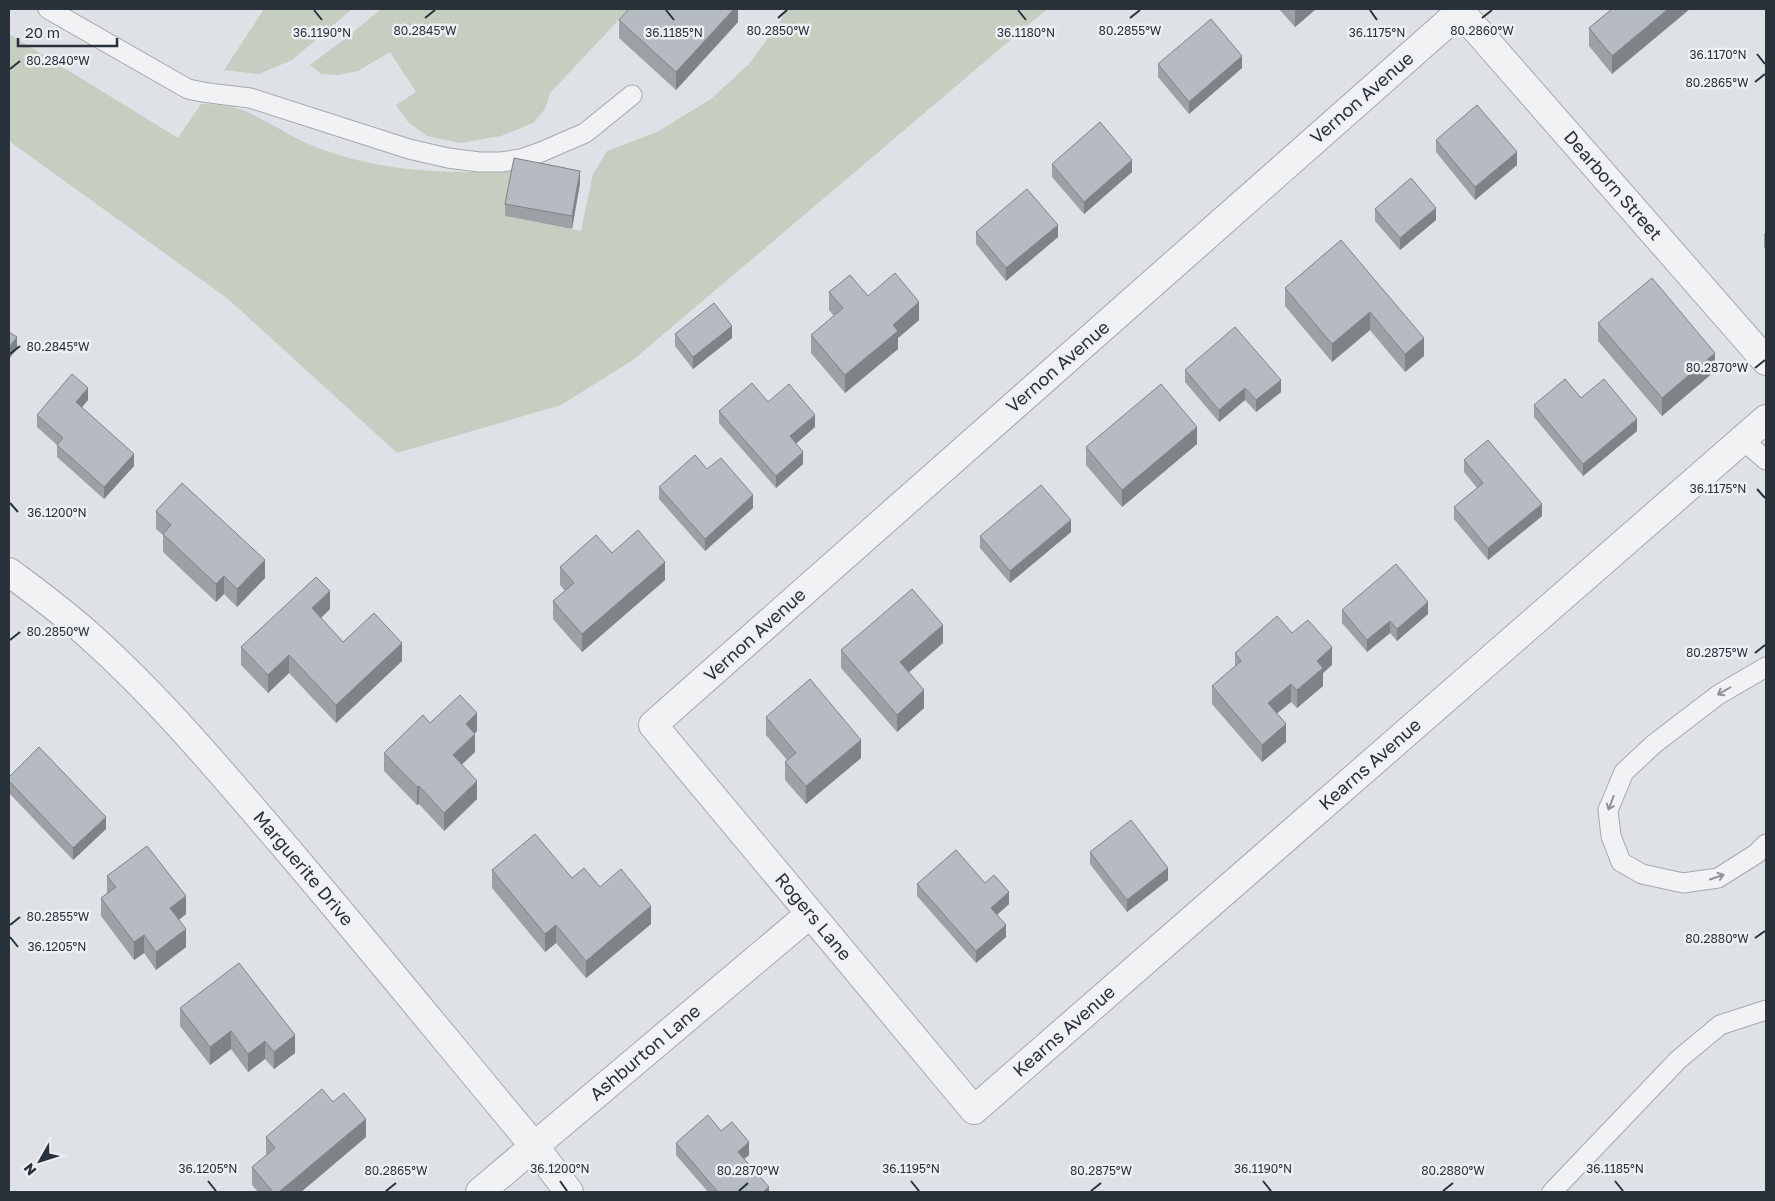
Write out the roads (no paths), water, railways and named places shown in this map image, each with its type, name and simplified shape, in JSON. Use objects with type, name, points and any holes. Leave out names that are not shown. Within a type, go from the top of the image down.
[{"type":"street","name":"Dearborn Street","points":[[1462,10],[1766,361]]},
{"type":"street","name":"Vernon Avenue","points":[[653,725],[1462,10]]},
{"type":"street","name":"Kearns Avenue","points":[[974,1110],[1766,420]]},
{"type":"street","name":"Marguerite Drive","points":[[9,572],[92,638],[198,744],[535,1147],[569,1192]]},
{"type":"street","name":"Rogers Lane","points":[[653,725],[974,1110]]},
{"type":"street","name":"Ashburton Lane","points":[[480,1192],[810,914]]},
{"type":"lane","points":[[48,9],[188,89],[250,98],[409,148],[448,158],[479,162],[501,162],[521,159],[585,133],[632,95]]},
{"type":"lane","points":[[1743,440],[1766,460]]},
{"type":"lane","points":[[1766,667],[1718,695],[1654,744],[1624,772],[1608,810],[1611,836],[1621,862],[1642,874],[1683,883],[1718,878],[1756,854],[1766,844]]},
{"type":"lane","points":[[1552,1192],[1685,1054],[1720,1025],[1766,1010]]}]
